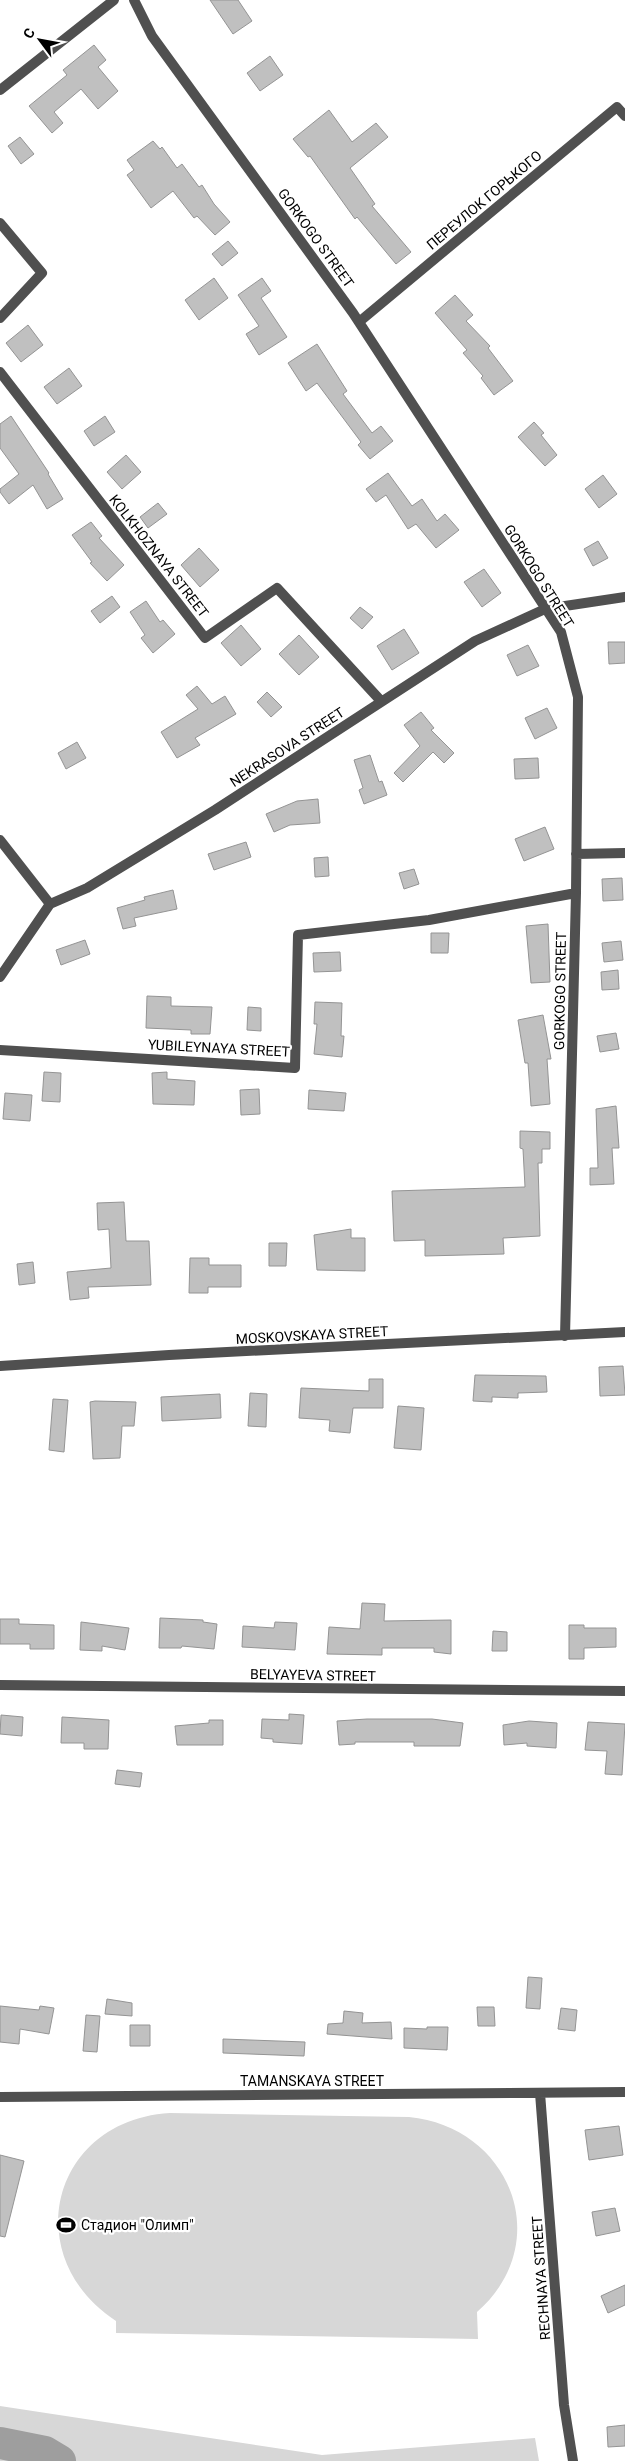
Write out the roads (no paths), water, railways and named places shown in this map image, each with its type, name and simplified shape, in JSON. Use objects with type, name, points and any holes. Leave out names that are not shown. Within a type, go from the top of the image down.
[{"type":"street","points":[[0,90],[114,0]]},
{"type":"street","name":"GORKOGO STREET","points":[[134,0],[152,36],[359,322],[561,632],[578,697],[576,893],[565,1336]]},
{"type":"street","name":"ПЕРЕУЛОК ГОРЬКОГО","points":[[359,322],[617,107],[625,116]]},
{"type":"street","points":[[0,223],[42,273],[0,318]]},
{"type":"street","name":"KOLKHOZNAYA STREET","points":[[0,372],[205,638],[277,588],[381,701]]},
{"type":"street","name":"NEKRASOVA STREET","points":[[50,904],[86,888],[215,810],[475,641],[545,609],[625,597]]},
{"type":"street","points":[[0,840],[50,904],[0,977]]},
{"type":"street","points":[[576,854],[625,853]]},
{"type":"street","name":"YUBILEYNAYA STREET","points":[[0,1050],[295,1068],[298,935],[429,920],[576,893]]},
{"type":"street","name":"MOSKOVSKAYA STREET","points":[[0,1366],[169,1355],[625,1332]]},
{"type":"street","name":"BELYAYEVA STREET","points":[[0,1684],[625,1690]]},
{"type":"street","name":"TAMANSKAYA STREET","points":[[0,2097],[625,2092]]},
{"type":"street","name":"RECHNAYA STREET","points":[[540,2093],[564,2396],[572,2461]]},
{"type":"waterway","points":[[0,2443],[45,2452],[60,2461]]},
{"type":"place","name":"Стадион \"Олимп\"","points":[[66,2225]]}]
